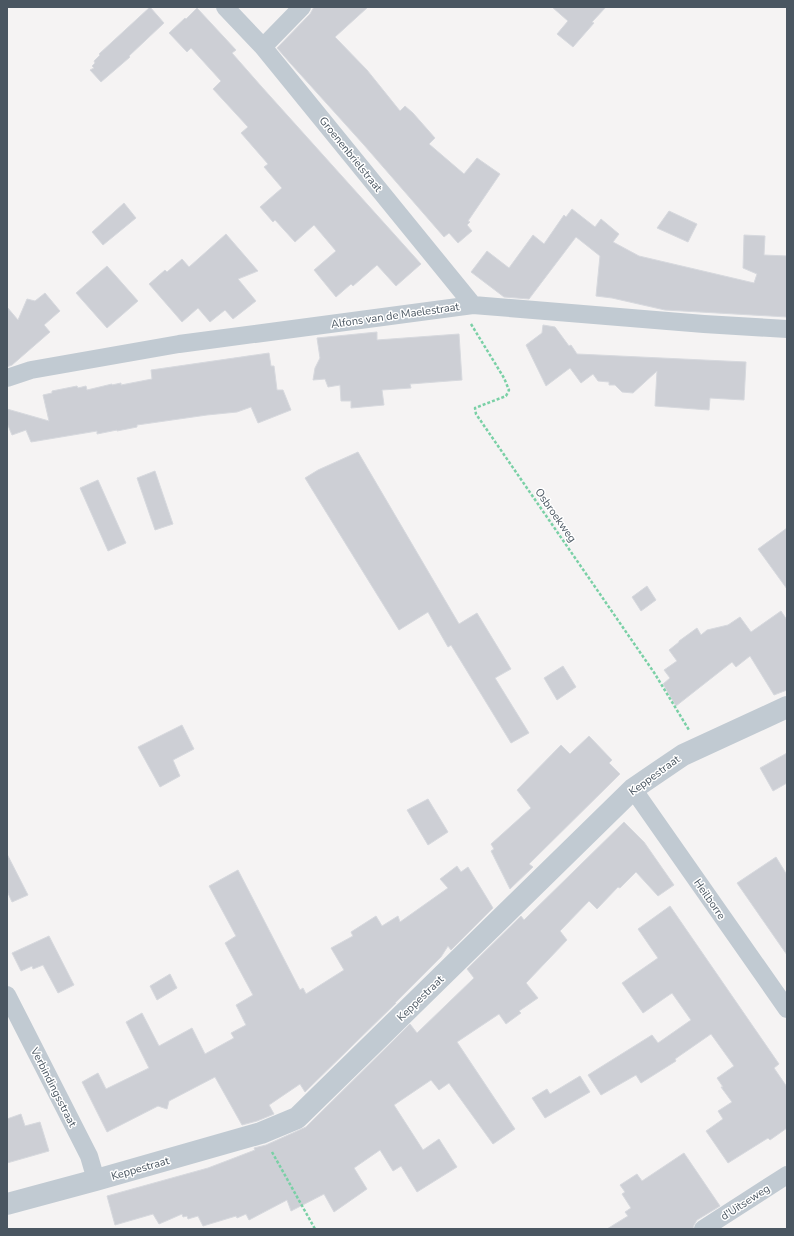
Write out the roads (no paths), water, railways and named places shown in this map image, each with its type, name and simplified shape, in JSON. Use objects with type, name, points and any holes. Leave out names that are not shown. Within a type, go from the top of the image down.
[{"type":"street","name":"Groenenbrielstraat","points":[[225,7],[264,47],[467,305]]},
{"type":"street","points":[[264,47],[302,7]]},
{"type":"street","name":"Alfons van de Maelestraat","points":[[7,378],[31,370],[179,344],[467,305],[696,324],[787,329]]},
{"type":"street","name":"Keppestraat","points":[[7,1204],[261,1132],[297,1118],[633,789],[683,754],[787,706]]},
{"type":"street","name":"Heilborre","points":[[633,789],[787,1009]]},
{"type":"street","name":"Verbindingsstraat","points":[[7,995],[89,1156],[96,1180]]},
{"type":"street","name":"d'Uitseweg","points":[[703,1229],[787,1175]]}]
